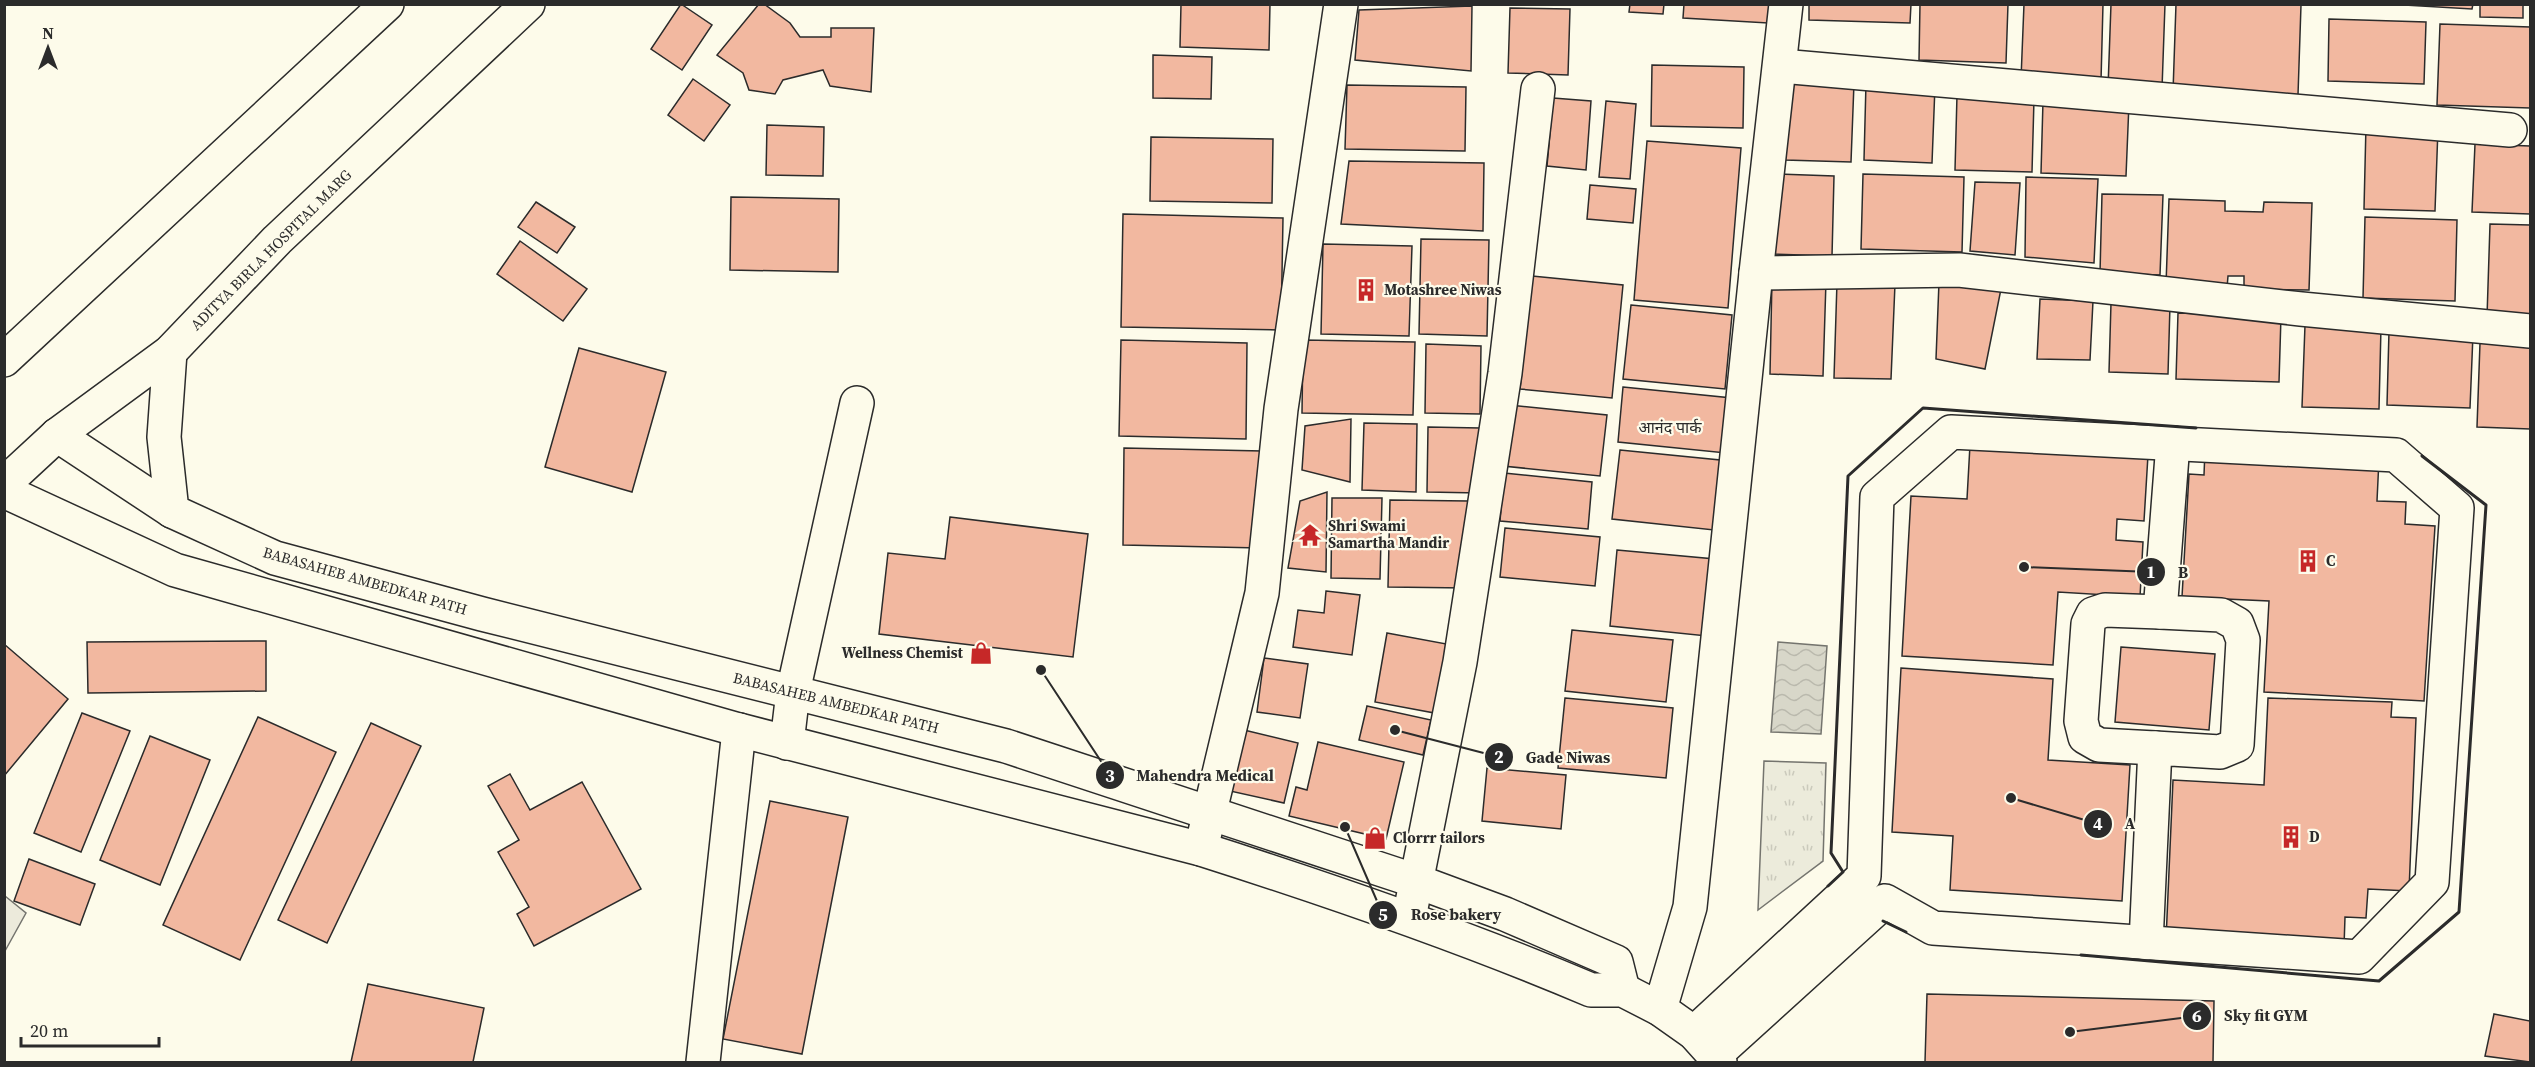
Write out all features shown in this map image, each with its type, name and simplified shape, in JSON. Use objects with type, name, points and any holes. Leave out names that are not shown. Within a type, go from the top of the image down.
[{"type":"street","points":[[13,351],[211,170],[387,4]]},
{"type":"street","name":"ADITYA BIRLA HOSPITAL MARG","points":[[4,484],[57,435],[170,352],[277,240],[528,4]]},
{"type":"street","points":[[1201,849],[1262,593],[1281,409],[1341,4]]},
{"type":"street","points":[[1660,1009],[1690,908],[1786,4]]},
{"type":"street","points":[[1780,66],[2510,130]]},
{"type":"street","points":[[1409,918],[1460,663],[1504,385],[1538,89]]},
{"type":"street","points":[[1756,273],[1959,270],[2301,309],[2530,331]]},
{"type":"street","points":[[170,352],[164,437],[172,511]]},
{"type":"street","points":[[787,743],[793,692],[857,403]]},
{"type":"street","points":[[1952,432],[2396,455],[2457,508],[2432,882],[2359,957],[1933,928],[1885,901],[1709,1050],[1774,957],[1864,876],[1876,497],[1952,432]]},
{"type":"street","name":"BABASAHEB AMBEDKAR PATH","points":[[57,435],[172,511],[275,558],[483,614],[1006,746],[1416,881],[1505,914],[1616,962],[1623,990]]},
{"type":"street","points":[[2160,612],[2173,443]]},
{"type":"street","points":[[4,490],[176,570],[739,730],[1201,849],[1409,918],[1591,990],[1623,990],[1660,1009],[1709,1050]]},
{"type":"street","points":[[2105,610],[2160,612],[2221,615],[2237,624],[2243,640],[2237,745],[2220,752],[2099,745],[2085,737],[2081,721],[2088,624],[2093,614],[2105,610]]},
{"type":"street","points":[[703,1062],[739,730]]},
{"type":"street","points":[[2146,943],[2155,748]]},
{"type":"green space","points":[[1764,761],[1826,763],[1823,861],[1758,910]]},
{"type":"shaded area","points":[[5,896],[26,913],[5,951]]},
{"type":"water","points":[[1778,642],[1827,646],[1821,734],[1771,732]]},
{"type":"building","points":[[681,4],[712,25],[682,70],[651,49]]},
{"type":"building","points":[[759,4],[764,4],[790,23],[800,37],[831,37],[831,28],[874,28],[871,92],[830,86],[823,70],[783,80],[775,94],[749,90],[743,73],[717,55]]},
{"type":"building","points":[[1181,4],[1270,4],[1269,50],[1180,47]]},
{"type":"building","points":[[1630,4],[1664,4],[1663,14],[1629,12]]},
{"type":"building","points":[[1684,4],[1769,4],[1768,23],[1683,18]]},
{"type":"building","points":[[1809,4],[1911,4],[1910,23],[1809,20]]},
{"type":"building","points":[[1920,4],[2008,4],[2006,63],[1919,60]]},
{"type":"building","points":[[2024,4],[2103,4],[2101,81],[2021,79]]},
{"type":"building","points":[[2111,4],[2165,4],[2162,89],[2108,88]]},
{"type":"building","points":[[2176,4],[2301,5],[2298,95],[2173,92]]},
{"type":"building","points":[[2387,4],[2473,4],[2472,9]]},
{"type":"building","points":[[2480,4],[2523,4],[2523,18],[2480,17]]},
{"type":"building","points":[[1472,6],[1471,71],[1355,60],[1359,10]]},
{"type":"building","points":[[1510,8],[1570,9],[1568,75],[1508,73]]},
{"type":"building","points":[[2329,19],[2426,22],[2424,84],[2328,81]]},
{"type":"building","points":[[2440,24],[2530,27],[2530,108],[2437,105]]},
{"type":"building","points":[[1153,55],[1212,57],[1211,99],[1153,98]]},
{"type":"building","points":[[1652,65],[1744,67],[1743,128],[1651,126]]},
{"type":"building","points":[[693,79],[730,105],[704,141],[668,115]]},
{"type":"building","points":[[1788,80],[1854,83],[1851,162],[1785,160]]},
{"type":"building","points":[[1866,83],[1935,86],[1932,163],[1864,160]]},
{"type":"building","points":[[1347,85],[1466,87],[1465,151],[1345,149]]},
{"type":"building","points":[[1957,95],[2034,99],[2032,172],[1955,170]]},
{"type":"building","points":[[1553,98],[1591,101],[1586,170],[1547,166]]},
{"type":"building","points":[[1606,101],[1636,104],[1630,179],[1599,177]]},
{"type":"building","points":[[2043,101],[2129,103],[2126,176],[2041,173]]},
{"type":"building","points":[[767,125],[824,127],[823,176],[766,175]]},
{"type":"building","points":[[2366,125],[2438,128],[2435,211],[2364,209]]},
{"type":"building","points":[[1151,137],[1273,139],[1272,203],[1150,201]]},
{"type":"building","points":[[1647,141],[1741,148],[1728,308],[1634,300]]},
{"type":"building","points":[[2475,144],[2530,146],[2530,214],[2472,212]]},
{"type":"building","points":[[1349,161],[1484,163],[1483,231],[1341,224]]},
{"type":"building","points":[[1777,174],[1834,176],[1832,256],[1774,254]]},
{"type":"building","points":[[1863,174],[1964,177],[1962,252],[1861,249]]},
{"type":"building","points":[[2026,177],[2098,179],[2094,263],[2025,257]]},
{"type":"building","points":[[1975,182],[2020,183],[2015,255],[1970,251]]},
{"type":"building","points":[[1590,185],[1636,189],[1633,223],[1587,219]]},
{"type":"building","points":[[2102,194],[2163,195],[2160,275],[2100,273]]},
{"type":"building","points":[[731,197],[839,199],[838,272],[730,270]]},
{"type":"building","points":[[2169,199],[2225,201],[2225,211],[2263,212],[2264,202],[2312,203],[2309,290],[2244,289],[2244,276],[2228,276],[2227,288],[2166,285]]},
{"type":"building","points":[[536,202],[575,227],[557,253],[518,227]]},
{"type":"building","points":[[1123,214],[1283,218],[1281,330],[1121,327]]},
{"type":"building","points":[[2365,217],[2457,220],[2455,301],[2363,298]]},
{"type":"building","points":[[2490,224],[2530,225],[2530,318],[2487,317]]},
{"type":"building","points":[[1421,239],[1489,240],[1487,336],[1419,334]]},
{"type":"building","points":[[520,241],[587,289],[563,321],[497,274]]},
{"type":"building","name":"Motashree Niwas","points":[[1323,244],[1412,246],[1409,336],[1321,334]]},
{"type":"building","points":[[1532,276],[1623,285],[1612,398],[1520,389]]},
{"type":"building","points":[[1772,279],[1826,281],[1823,376],[1770,374]]},
{"type":"building","points":[[1837,282],[1895,284],[1891,379],[1834,378]]},
{"type":"building","points":[[1939,282],[2002,284],[1985,369],[1936,359]]},
{"type":"building","points":[[2040,299],[2093,301],[2090,360],[2037,359]]},
{"type":"building","points":[[2111,303],[2170,305],[2168,374],[2109,372]]},
{"type":"building","points":[[1631,305],[1732,315],[1725,389],[1623,379]]},
{"type":"building","points":[[2178,313],[2281,316],[2279,382],[2176,379]]},
{"type":"building","points":[[2305,325],[2381,327],[2379,409],[2302,407]]},
{"type":"building","points":[[2389,331],[2473,334],[2470,408],[2387,405]]},
{"type":"building","points":[[1121,340],[1247,343],[1246,439],[1119,436]]},
{"type":"building","points":[[1303,340],[1415,342],[1413,415],[1302,413]]},
{"type":"building","points":[[2480,343],[2530,344],[2530,429],[2477,427]]},
{"type":"building","points":[[1426,344],[1481,346],[1480,414],[1425,413]]},
{"type":"building","points":[[579,348],[666,372],[632,492],[545,467]]},
{"type":"building","points":[[1623,387],[1732,398],[1726,453],[1618,442]]},
{"type":"building","points":[[1509,405],[1607,415],[1600,476],[1503,466]]},
{"type":"building","points":[[1351,419],[1350,482],[1302,470],[1305,426]]},
{"type":"building","points":[[1364,423],[1417,424],[1416,492],[1362,490]]},
{"type":"building","points":[[1428,427],[1480,428],[1479,493],[1427,492]]},
{"type":"building","points":[[1970,445],[2148,455],[2144,521],[2117,519],[2116,540],[2143,542],[2140,597],[2058,592],[2053,665],[1902,656],[1911,496],[1967,499]]},
{"type":"building","points":[[1124,448],[1262,451],[1260,548],[1123,545]]},
{"type":"building","points":[[1620,450],[1720,460],[1714,530],[1612,519]]},
{"type":"building","name":"C","points":[[2205,450],[2379,459],[2377,501],[2406,502],[2405,524],[2435,526],[2424,701],[2264,692],[2269,601],[2182,597],[2189,474],[2204,475]]},
{"type":"building","points":[[1504,473],[1592,482],[1588,529],[1500,521]]},
{"type":"building","name":"Shri Swami Samartha Mandir","points":[[1327,492],[1326,572],[1288,568],[1300,501]]},
{"type":"building","points":[[1332,498],[1382,498],[1380,579],[1331,578]]},
{"type":"building","points":[[1390,500],[1468,501],[1466,588],[1388,587]]},
{"type":"building","points":[[950,517],[1088,534],[1073,657],[879,634],[888,553],[945,559]]},
{"type":"building","points":[[1505,528],[1600,537],[1595,586],[1500,577]]},
{"type":"building","points":[[1617,550],[1715,559],[1707,636],[1610,626]]},
{"type":"building","points":[[1326,591],[1360,595],[1352,655],[1293,647],[1298,610],[1324,613]]},
{"type":"building","points":[[1572,630],[1673,640],[1666,702],[1565,691]]},
{"type":"building","points":[[1387,633],[1452,645],[1440,714],[1375,702]]},
{"type":"building","points":[[266,641],[266,691],[88,693],[87,642]]},
{"type":"building","points":[[4,644],[68,699],[4,776]]},
{"type":"building","points":[[2121,647],[2215,654],[2209,730],[2115,722]]},
{"type":"building","points":[[1264,658],[1308,664],[1300,718],[1257,712]]},
{"type":"building","points":[[1901,668],[2053,679],[2048,760],[2130,765],[2122,901],[1950,890],[1953,836],[1892,832]]},
{"type":"building","points":[[1565,698],[1673,708],[1666,778],[1558,768]]},
{"type":"building","name":"D","points":[[2268,698],[2392,702],[2391,717],[2416,718],[2409,891],[2368,889],[2366,918],[2345,917],[2344,947],[2166,940],[2173,780],[2264,785]]},
{"type":"building","points":[[1367,706],[1431,720],[1423,755],[1359,740]]},
{"type":"building","points":[[82,713],[130,731],[81,852],[34,833]]},
{"type":"building","points":[[258,717],[336,752],[240,960],[163,925]]},
{"type":"building","points":[[371,723],[421,746],[327,943],[278,920]]},
{"type":"building","points":[[1244,730],[1298,743],[1284,803],[1230,791]]},
{"type":"building","points":[[150,736],[210,760],[160,885],[100,860]]},
{"type":"building","points":[[1318,742],[1404,762],[1386,839],[1289,816],[1296,787],[1307,790]]},
{"type":"building","points":[[1487,768],[1566,775],[1561,829],[1482,821]]},
{"type":"building","points":[[510,774],[530,810],[582,782],[641,889],[534,946],[517,914],[529,907],[498,852],[519,840],[488,786]]},
{"type":"building","points":[[770,801],[848,817],[802,1054],[723,1039]]},
{"type":"building","points":[[29,859],[95,884],[80,925],[14,901]]},
{"type":"building","points":[[368,984],[484,1008],[473,1062],[351,1062]]},
{"type":"building","points":[[1927,994],[2214,1001],[2213,1062],[1925,1062]]},
{"type":"building","points":[[2494,1014],[2530,1021],[2530,1062],[2485,1056]]},
{"type":"wall","points":[[1828,886],[1843,872],[1831,853],[1848,476],[1923,408],[2196,428]]},
{"type":"wall","points":[[2081,955],[2379,981],[2459,912],[2486,505],[2422,456]]},
{"type":"wall","points":[[1883,921],[1906,932]]},
{"type":"place","name":"Motashree Niwas","points":[[1366,290]]},
{"type":"place","name":"Shri Swami Samartha Mandir","points":[[1310,535]]},
{"type":"place","name":"C","points":[[2308,561]]},
{"type":"place","name":"B","points":[[2024,567]]},
{"type":"place","name":"Wellness Chemist","points":[[981,653]]},
{"type":"place","name":"Mahendra Medical","points":[[1041,670]]},
{"type":"place","name":"Gade Niwas","points":[[1395,730]]},
{"type":"place","name":"A","points":[[2011,798]]},
{"type":"place","name":"Rose bakery","points":[[1345,827]]},
{"type":"place","name":"D","points":[[2291,837]]},
{"type":"place","name":"Clorrr tailors","points":[[1375,838]]},
{"type":"place","name":"Sky fit GYM","points":[[2070,1032]]},
{"type":"district","name":"आनंद पार्क","points":[[1670,427]]}]
